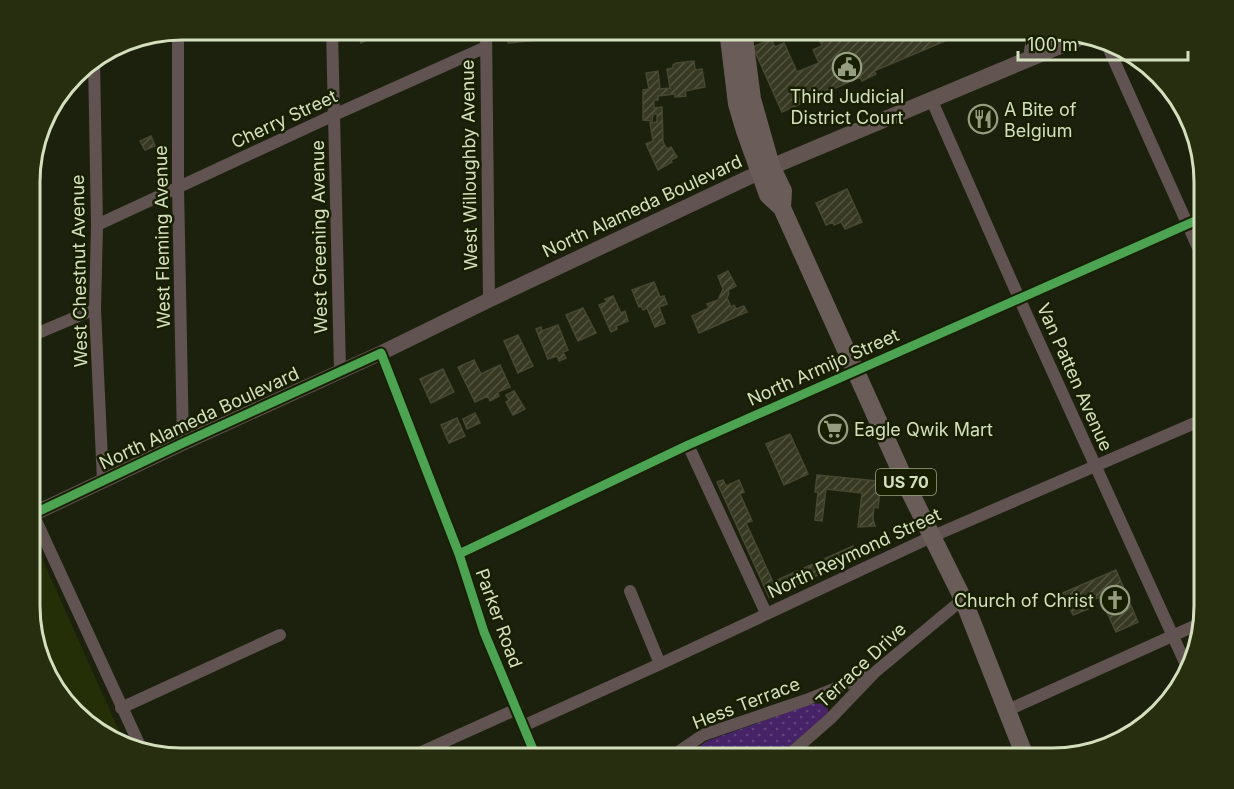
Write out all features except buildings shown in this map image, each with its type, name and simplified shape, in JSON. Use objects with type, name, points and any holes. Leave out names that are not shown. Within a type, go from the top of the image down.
[{"type":"main road","name":"US 70","points":[[729,40],[737,104],[765,169],[783,191],[782,208],[932,537],[963,599],[1022,748]]},
{"type":"main road","name":"US 70","points":[[744,40],[765,169]]},
{"type":"main road","name":"North Alameda Boulevard","points":[[765,169],[1070,42]]},
{"type":"street","name":"West Fleming Avenue","points":[[178,40],[178,188],[183,443]]},
{"type":"street","name":"West Greening Avenue","points":[[332,40],[340,370]]},
{"type":"street","name":"West Willoughby Avenue","points":[[486,40],[489,300]]},
{"type":"street","points":[[1029,59],[1032,40]]},
{"type":"street","name":"Cherry Street","points":[[97,225],[486,47]]},
{"type":"street","points":[[1111,53],[1193,238]]},
{"type":"street","name":"West Chestnut Avenue","points":[[91,74],[97,225],[95,309],[103,481]]},
{"type":"street","name":"Van Patten Avenue","points":[[932,101],[1183,659]]},
{"type":"street","name":"North Alameda Boulevard","points":[[40,510],[381,353],[765,169]]},
{"type":"street","name":"North Armijo Street","points":[[459,554],[688,445],[1193,221]]},
{"type":"street","points":[[40,332],[95,309]]},
{"type":"street","name":"Parker Road","points":[[381,353],[459,554],[484,632],[532,748]]},
{"type":"street","name":"North Reymond Street","points":[[523,726],[932,537],[1193,424]]},
{"type":"street","points":[[688,445],[766,614]]},
{"type":"street","points":[[40,531],[138,741]]},
{"type":"street","points":[[630,591],[660,664]]},
{"type":"street","name":"Terrace Drive","points":[[797,748],[830,719],[874,673],[963,599]]},
{"type":"street","points":[[1008,710],[1192,627]]},
{"type":"street","points":[[121,708],[280,635]]},
{"type":"street","name":"Hess Terrace","points":[[684,748],[703,735],[806,700],[874,673]]},
{"type":"street","points":[[430,748],[517,709]]},
{"type":"shaded area","points":[[40,554],[121,735],[103,725],[82,707],[64,686],[55,670],[43,635],[40,607]]},
{"type":"shaded area","points":[[824,703],[828,707],[828,714],[787,748],[697,748],[707,741],[811,704]]},
{"type":"cycle path","points":[[459,554],[688,445],[1193,222]]},
{"type":"cycle path","points":[[40,511],[381,353],[459,554],[484,632],[532,748]]},
{"type":"place","name":"Third Judicial District Court","points":[[847,67]]},
{"type":"place","name":"A Bite of Belgium","points":[[983,119]]},
{"type":"place","name":"Eagle Qwik Mart","points":[[833,429]]},
{"type":"place","name":"Church of Christ","points":[[1115,600]]}]
